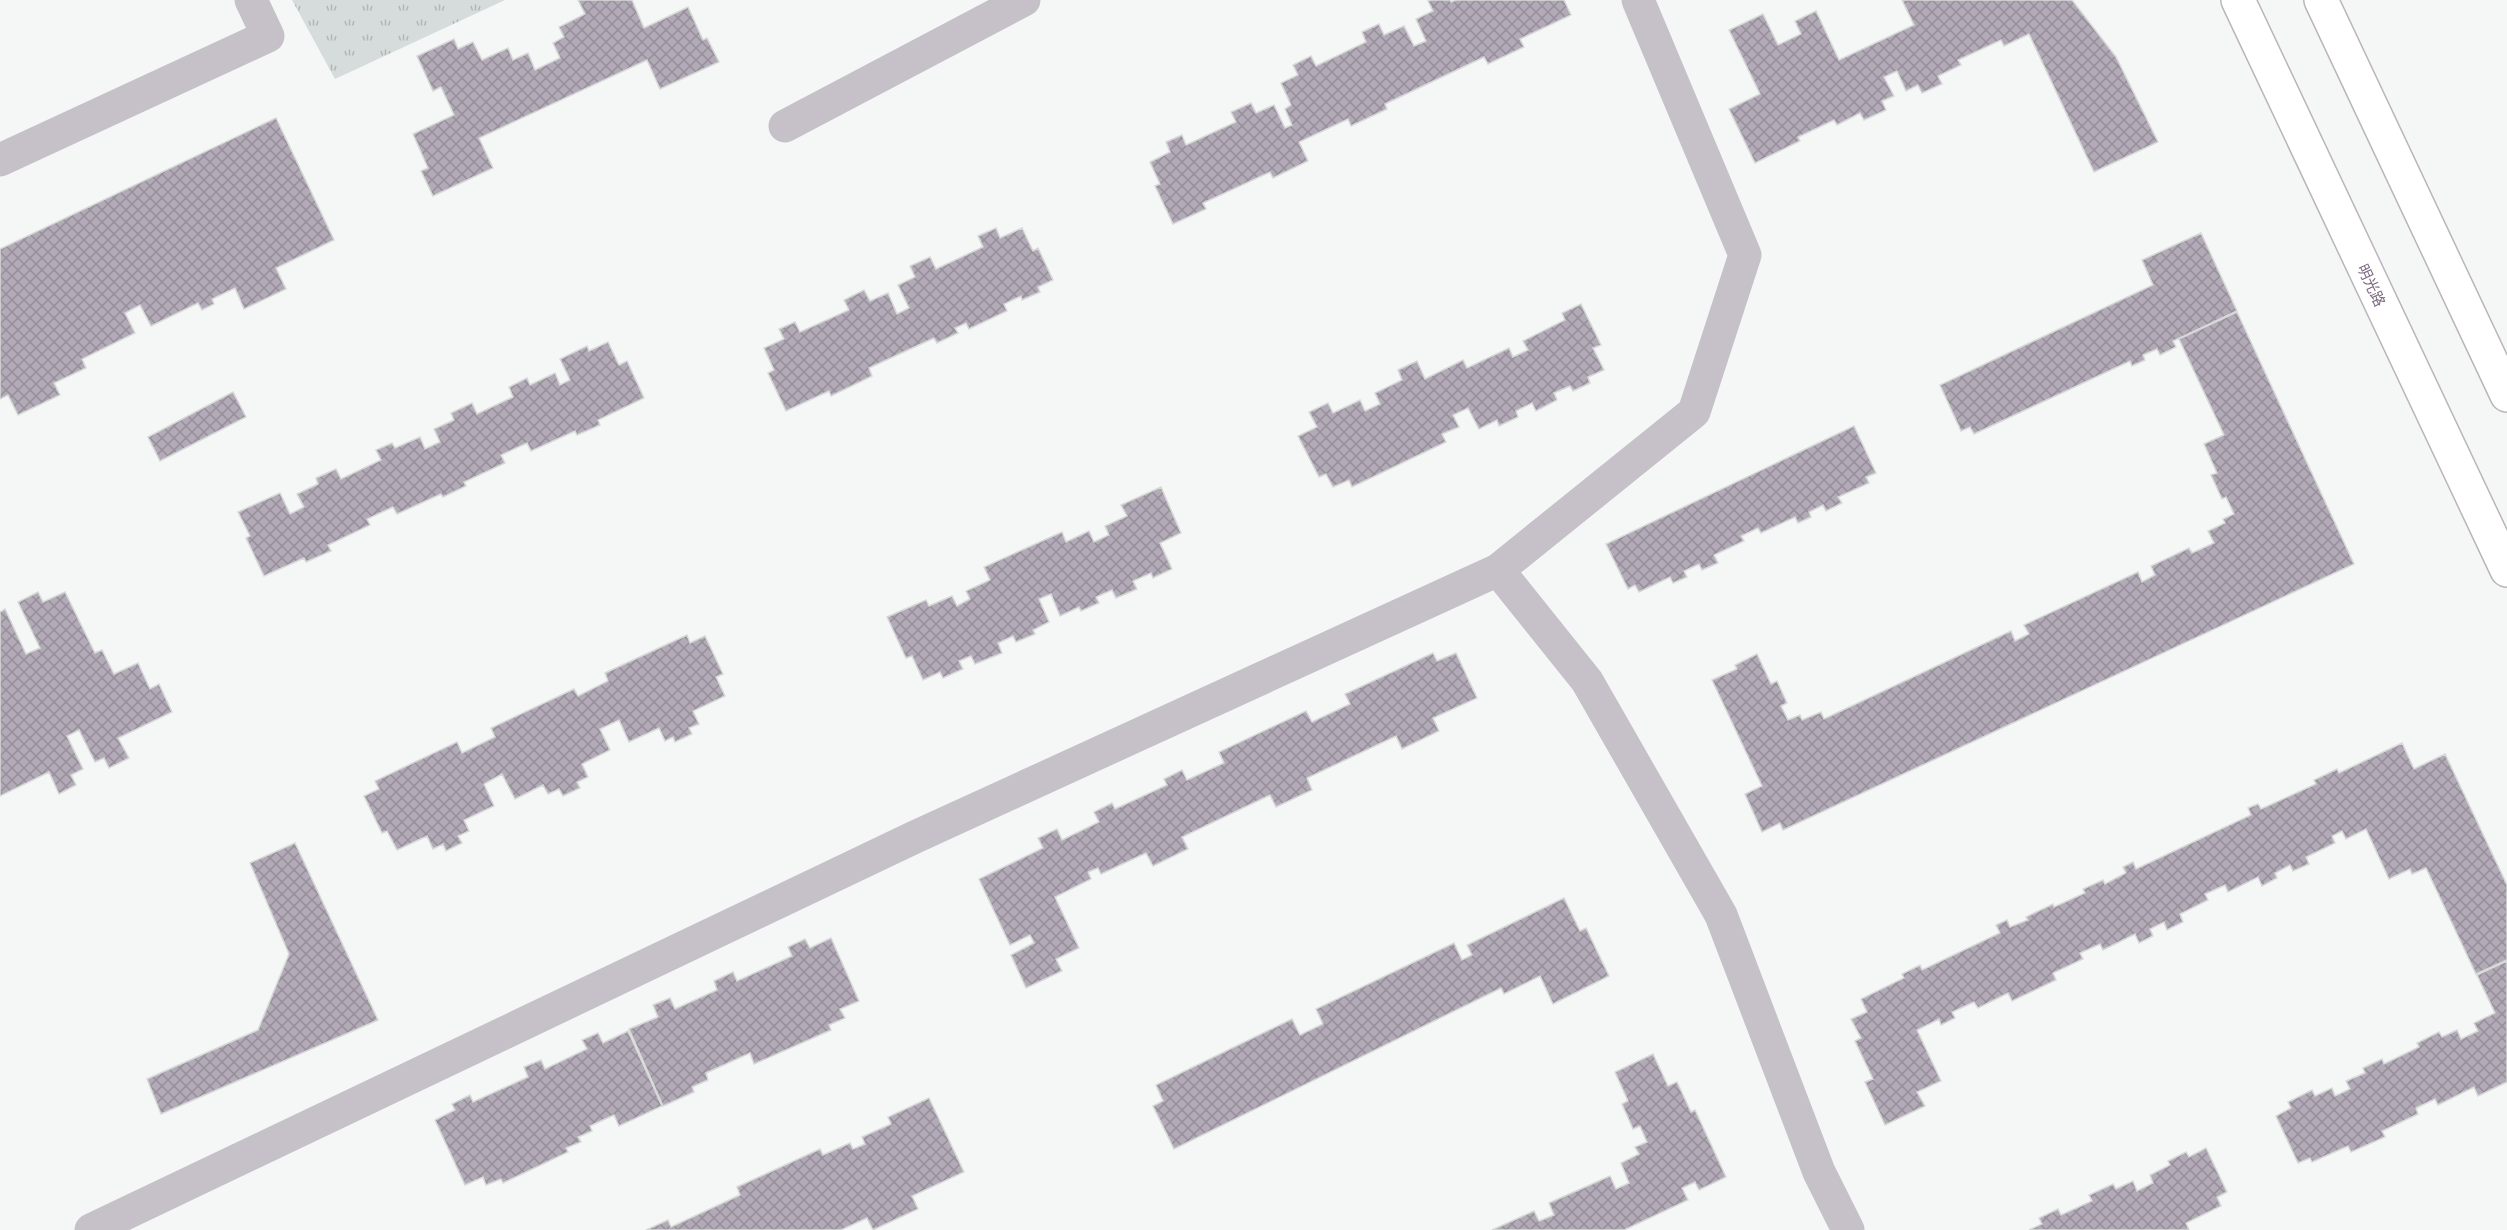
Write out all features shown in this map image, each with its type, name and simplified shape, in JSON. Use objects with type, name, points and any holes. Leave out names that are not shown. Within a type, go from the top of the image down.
[{"type":"main road","name":"明光路","points":[[2238,0],[2507,570]]},
{"type":"main road","points":[[2321,0],[2507,395]]},
{"type":"street","points":[[0,159],[268,36],[251,0]]},
{"type":"street","points":[[785,126],[1024,0]]},
{"type":"street","points":[[91,1230],[915,837],[1498,570],[1694,412],[1745,255],[1638,0]]},
{"type":"street","points":[[1498,570],[1587,681],[1721,915],[1819,1173],[1848,1230]]},
{"type":"green space","points":[[292,0],[505,0],[335,79]]},
{"type":"building","points":[[578,0],[632,0],[644,28],[688,7],[703,40],[707,38],[719,62],[660,89],[647,60],[479,138],[493,168],[433,196],[421,171],[428,168],[413,134],[454,115],[441,87],[433,91],[417,56],[454,39],[458,49],[473,42],[482,60],[508,48],[513,60],[528,53],[535,70],[560,58],[553,43],[564,37],[559,27],[585,14]]},
{"type":"building","points":[[1450,0],[1451,2],[1456,0],[1564,0],[1571,15],[1520,39],[1524,47],[1488,64],[1484,57],[1385,104],[1387,109],[1351,126],[1348,119],[1299,142],[1308,161],[1273,178],[1270,172],[1203,203],[1206,209],[1173,224],[1155,186],[1160,184],[1150,162],[1170,152],[1166,142],[1182,135],[1186,145],[1236,122],[1231,112],[1251,103],[1256,113],[1274,105],[1285,128],[1292,125],[1285,109],[1291,105],[1281,83],[1298,75],[1293,65],[1311,56],[1316,66],[1366,42],[1362,32],[1379,24],[1384,35],[1404,26],[1414,46],[1426,41],[1416,19],[1433,11],[1428,1]]},
{"type":"building","points":[[1902,0],[2072,0],[2116,57],[2158,142],[2094,172],[2029,34],[2004,46],[2001,40],[1958,60],[1961,65],[1938,76],[1942,84],[1922,93],[1918,85],[1906,91],[1897,71],[1884,77],[1894,96],[1882,101],[1886,110],[1864,120],[1860,113],[1837,125],[1834,120],[1798,137],[1800,141],[1755,163],[1729,109],[1760,94],[1729,30],[1763,14],[1778,45],[1801,34],[1795,21],[1816,11],[1839,60],[1914,25]]},
{"type":"building","points":[[276,118],[334,240],[276,268],[286,289],[244,309],[235,288],[212,299],[214,304],[202,310],[198,303],[151,326],[140,305],[125,313],[135,333],[82,359],[86,368],[54,383],[60,395],[18,415],[8,395],[0,399],[0,249]]},
{"type":"building","points":[[996,228],[1000,238],[1022,228],[1033,251],[1038,248],[1053,280],[1038,287],[1040,292],[1022,300],[1021,296],[1004,304],[1007,311],[969,329],[966,323],[955,328],[958,333],[937,343],[934,338],[869,368],[872,376],[831,396],[829,391],[786,411],[768,373],[774,370],[764,348],[784,339],[779,329],[795,322],[800,332],[849,310],[844,300],[864,290],[870,301],[888,293],[897,314],[909,308],[898,285],[915,277],[910,266],[930,257],[936,269],[983,247],[978,236]]},
{"type":"building","points":[[2201,233],[2237,311],[2173,341],[2176,347],[2160,355],[2157,349],[2143,355],[2145,360],[2132,366],[2130,361],[1974,434],[1970,427],[1961,431],[1940,385],[2153,285],[2142,260]]},
{"type":"building","points":[[1581,304],[1601,345],[1593,348],[1604,370],[1588,377],[1590,383],[1573,391],[1570,386],[1554,393],[1557,400],[1536,411],[1532,403],[1516,411],[1518,417],[1499,426],[1497,420],[1479,429],[1468,408],[1453,415],[1459,427],[1442,434],[1446,442],[1352,487],[1349,480],[1333,487],[1326,474],[1319,477],[1298,436],[1317,427],[1309,412],[1328,403],[1333,413],[1360,400],[1365,411],[1380,404],[1375,393],[1402,380],[1398,370],[1417,361],[1425,379],[1463,360],[1467,368],[1509,348],[1513,357],[1528,350],[1523,341],[1565,320],[1562,313]]},
{"type":"building","points":[[2237,312],[2354,564],[1783,830],[1780,823],[1762,832],[1745,794],[1762,786],[1712,680],[1737,669],[1735,665],[1757,654],[1771,684],[1777,681],[1787,703],[1781,706],[1788,720],[1800,715],[1802,720],[1821,712],[1824,719],[2011,631],[2015,641],[2029,634],[2024,625],[2138,572],[2142,582],[2155,575],[2151,566],[2189,548],[2192,553],[2214,543],[2208,531],[2225,523],[2223,519],[2234,514],[2226,497],[2222,499],[2211,475],[2217,473],[2204,444],[2224,435],[2179,339]]},
{"type":"building","points":[[608,342],[619,365],[627,361],[644,398],[598,420],[600,425],[577,435],[575,431],[531,451],[527,443],[501,455],[505,463],[464,482],[466,486],[443,497],[441,494],[397,514],[393,507],[367,519],[370,525],[328,545],[331,551],[306,562],[304,558],[264,576],[246,538],[250,536],[238,512],[280,493],[290,514],[304,507],[297,494],[318,484],[316,478],[336,469],[341,479],[381,460],[376,450],[392,443],[395,448],[420,437],[425,449],[440,442],[434,429],[454,420],[451,413],[472,403],[477,414],[513,397],[509,387],[527,378],[530,385],[555,373],[560,385],[570,380],[560,359],[587,346],[589,351]]},
{"type":"building","points":[[233,392],[246,417],[160,461],[148,437]]},
{"type":"building","points":[[1854,426],[1876,473],[1866,477],[1869,483],[1838,497],[1842,503],[1826,511],[1823,505],[1809,512],[1811,517],[1798,523],[1795,517],[1761,533],[1758,528],[1741,536],[1744,541],[1714,555],[1718,563],[1702,570],[1699,564],[1684,571],[1687,577],[1673,583],[1670,577],[1639,592],[1635,585],[1628,589],[1606,544]]},
{"type":"building","points":[[1161,487],[1181,533],[1160,543],[1172,569],[1153,578],[1151,573],[1133,581],[1137,589],[1116,598],[1112,590],[1096,597],[1099,603],[1081,611],[1079,607],[1060,616],[1051,594],[1039,599],[1049,622],[1033,630],[1035,634],[1016,642],[1013,636],[998,643],[1002,653],[975,664],[971,656],[959,661],[963,669],[943,678],[940,672],[923,680],[912,656],[906,658],[887,617],[926,600],[929,606],[952,596],[957,606],[970,599],[966,591],[990,580],[984,567],[1062,532],[1066,542],[1089,531],[1094,542],[1109,535],[1105,526],[1127,516],[1121,505]]},
{"type":"building","points":[[38,592],[43,602],[65,592],[95,653],[102,650],[114,674],[138,663],[150,689],[159,684],[172,712],[118,738],[129,758],[109,768],[104,758],[95,762],[79,730],[67,736],[83,769],[71,775],[76,785],[59,794],[49,772],[0,796],[0,612],[5,609],[26,654],[40,648],[18,602]]},
{"type":"building","points":[[687,635],[690,643],[705,636],[723,674],[716,677],[725,696],[693,711],[699,724],[689,728],[692,734],[675,742],[673,737],[665,741],[659,728],[629,742],[619,720],[600,729],[610,750],[582,764],[588,777],[577,782],[580,788],[563,796],[559,789],[548,794],[543,785],[515,799],[502,774],[484,784],[494,806],[464,820],[469,831],[458,836],[462,843],[446,851],[443,844],[433,849],[427,836],[397,850],[387,831],[382,833],[364,796],[379,789],[375,781],[457,742],[462,753],[495,737],[491,728],[574,689],[578,696],[608,681],[605,673]]},
{"type":"building","points":[[1433,653],[1437,661],[1456,653],[1477,698],[1433,718],[1439,731],[1402,749],[1396,736],[1307,778],[1312,790],[1276,807],[1270,795],[1182,837],[1188,849],[1153,866],[1146,853],[1101,874],[1098,868],[1088,872],[1091,879],[1055,897],[1079,948],[1056,959],[1062,971],[1026,988],[1011,955],[1034,943],[1030,935],[1010,945],[979,879],[1043,848],[1038,838],[1057,829],[1062,840],[1099,822],[1094,812],[1112,803],[1115,809],[1167,785],[1164,779],[1182,770],[1187,780],[1224,763],[1219,752],[1306,711],[1312,722],[1350,704],[1345,694]]},
{"type":"building","points":[[2402,743],[2414,769],[2445,754],[2507,885],[2507,960],[2476,974],[2426,868],[2412,874],[2410,869],[2389,879],[2366,829],[2346,839],[2342,831],[2332,836],[2335,843],[2306,857],[2309,864],[2293,871],[2290,865],[2275,873],[2277,878],[2262,886],[2258,877],[2228,892],[2225,885],[2205,894],[2208,900],[2180,914],[2183,922],[2167,930],[2164,922],[2150,929],[2153,936],[2139,943],[2135,934],[2103,950],[2100,944],[2080,953],[2083,959],[2053,973],[2056,980],[2012,1001],[2008,993],[1978,1008],[1974,1002],[1952,1012],[1955,1018],[1941,1025],[1939,1019],[1917,1030],[1941,1081],[1917,1092],[1925,1106],[1885,1125],[1865,1082],[1873,1079],[1855,1041],[1861,1038],[1851,1019],[1867,1012],[1861,999],[1904,978],[1902,974],[1920,965],[1922,970],[2000,933],[1996,925],[2007,920],[2010,927],[2028,920],[2026,917],[2053,904],[2054,907],[2085,893],[2083,889],[2103,880],[2105,884],[2126,873],[2123,867],[2133,862],[2136,869],[2251,815],[2248,808],[2258,804],[2261,809],[2316,784],[2314,780],[2337,769],[2339,773]]},
{"type":"building","points":[[295,843],[378,1020],[161,1114],[147,1079],[258,1030],[289,954],[250,863]]},
{"type":"building","points":[[1564,898],[1580,931],[1586,928],[1609,976],[1553,1004],[1540,976],[1504,994],[1501,988],[1174,1149],[1153,1106],[1163,1101],[1156,1085],[1292,1019],[1300,1035],[1323,1024],[1316,1009],[1454,943],[1462,960],[1472,955],[1467,945]]},
{"type":"building","points":[[831,938],[859,1001],[840,1009],[845,1018],[829,1025],[831,1030],[754,1064],[750,1053],[706,1073],[708,1080],[692,1087],[694,1092],[663,1106],[629,1029],[658,1017],[653,1005],[670,998],[675,1009],[717,990],[714,981],[733,972],[737,981],[792,956],[788,947],[805,939],[810,948]]},
{"type":"building","points":[[2507,961],[2507,1082],[2478,1096],[2474,1087],[2438,1105],[2435,1099],[2416,1108],[2418,1114],[2382,1131],[2385,1137],[2351,1152],[2348,1146],[2312,1162],[2310,1158],[2298,1163],[2276,1116],[2291,1108],[2288,1102],[2312,1090],[2315,1096],[2332,1088],[2335,1096],[2350,1089],[2346,1081],[2365,1073],[2363,1068],[2382,1059],[2384,1064],[2419,1047],[2417,1043],[2439,1032],[2442,1037],[2457,1030],[2461,1039],[2478,1031],[2474,1023],[2495,1013],[2477,975]]},
{"type":"building","points":[[628,1031],[662,1106],[619,1126],[614,1115],[590,1126],[592,1131],[578,1137],[581,1142],[566,1148],[568,1152],[503,1183],[501,1179],[486,1185],[483,1177],[465,1185],[435,1120],[455,1110],[452,1104],[470,1095],[473,1102],[528,1077],[524,1067],[541,1060],[545,1069],[587,1049],[582,1040],[598,1033],[603,1043]]},
{"type":"building","points":[[1653,1054],[1668,1086],[1677,1082],[1691,1112],[1695,1110],[1726,1177],[1699,1190],[1695,1182],[1682,1188],[1688,1200],[1624,1230],[1492,1230],[1534,1211],[1539,1221],[1554,1215],[1549,1203],[1610,1176],[1616,1189],[1629,1183],[1621,1163],[1639,1154],[1635,1147],[1647,1142],[1640,1126],[1633,1129],[1622,1104],[1628,1101],[1615,1072]]},
{"type":"building","points":[[929,1098],[964,1172],[912,1196],[918,1209],[873,1230],[867,1218],[841,1230],[646,1230],[668,1220],[671,1227],[740,1195],[737,1187],[820,1149],[823,1155],[850,1143],[853,1149],[865,1144],[862,1137],[891,1124],[888,1117]]},
{"type":"building","points":[[2206,1148],[2227,1192],[2217,1197],[2221,1206],[2186,1223],[2189,1230],[2029,1230],[2042,1224],[2039,1218],[2058,1209],[2061,1215],[2092,1201],[2089,1195],[2113,1184],[2116,1189],[2133,1181],[2137,1191],[2153,1183],[2150,1175],[2170,1165],[2168,1161],[2186,1152],[2189,1157]]}]
